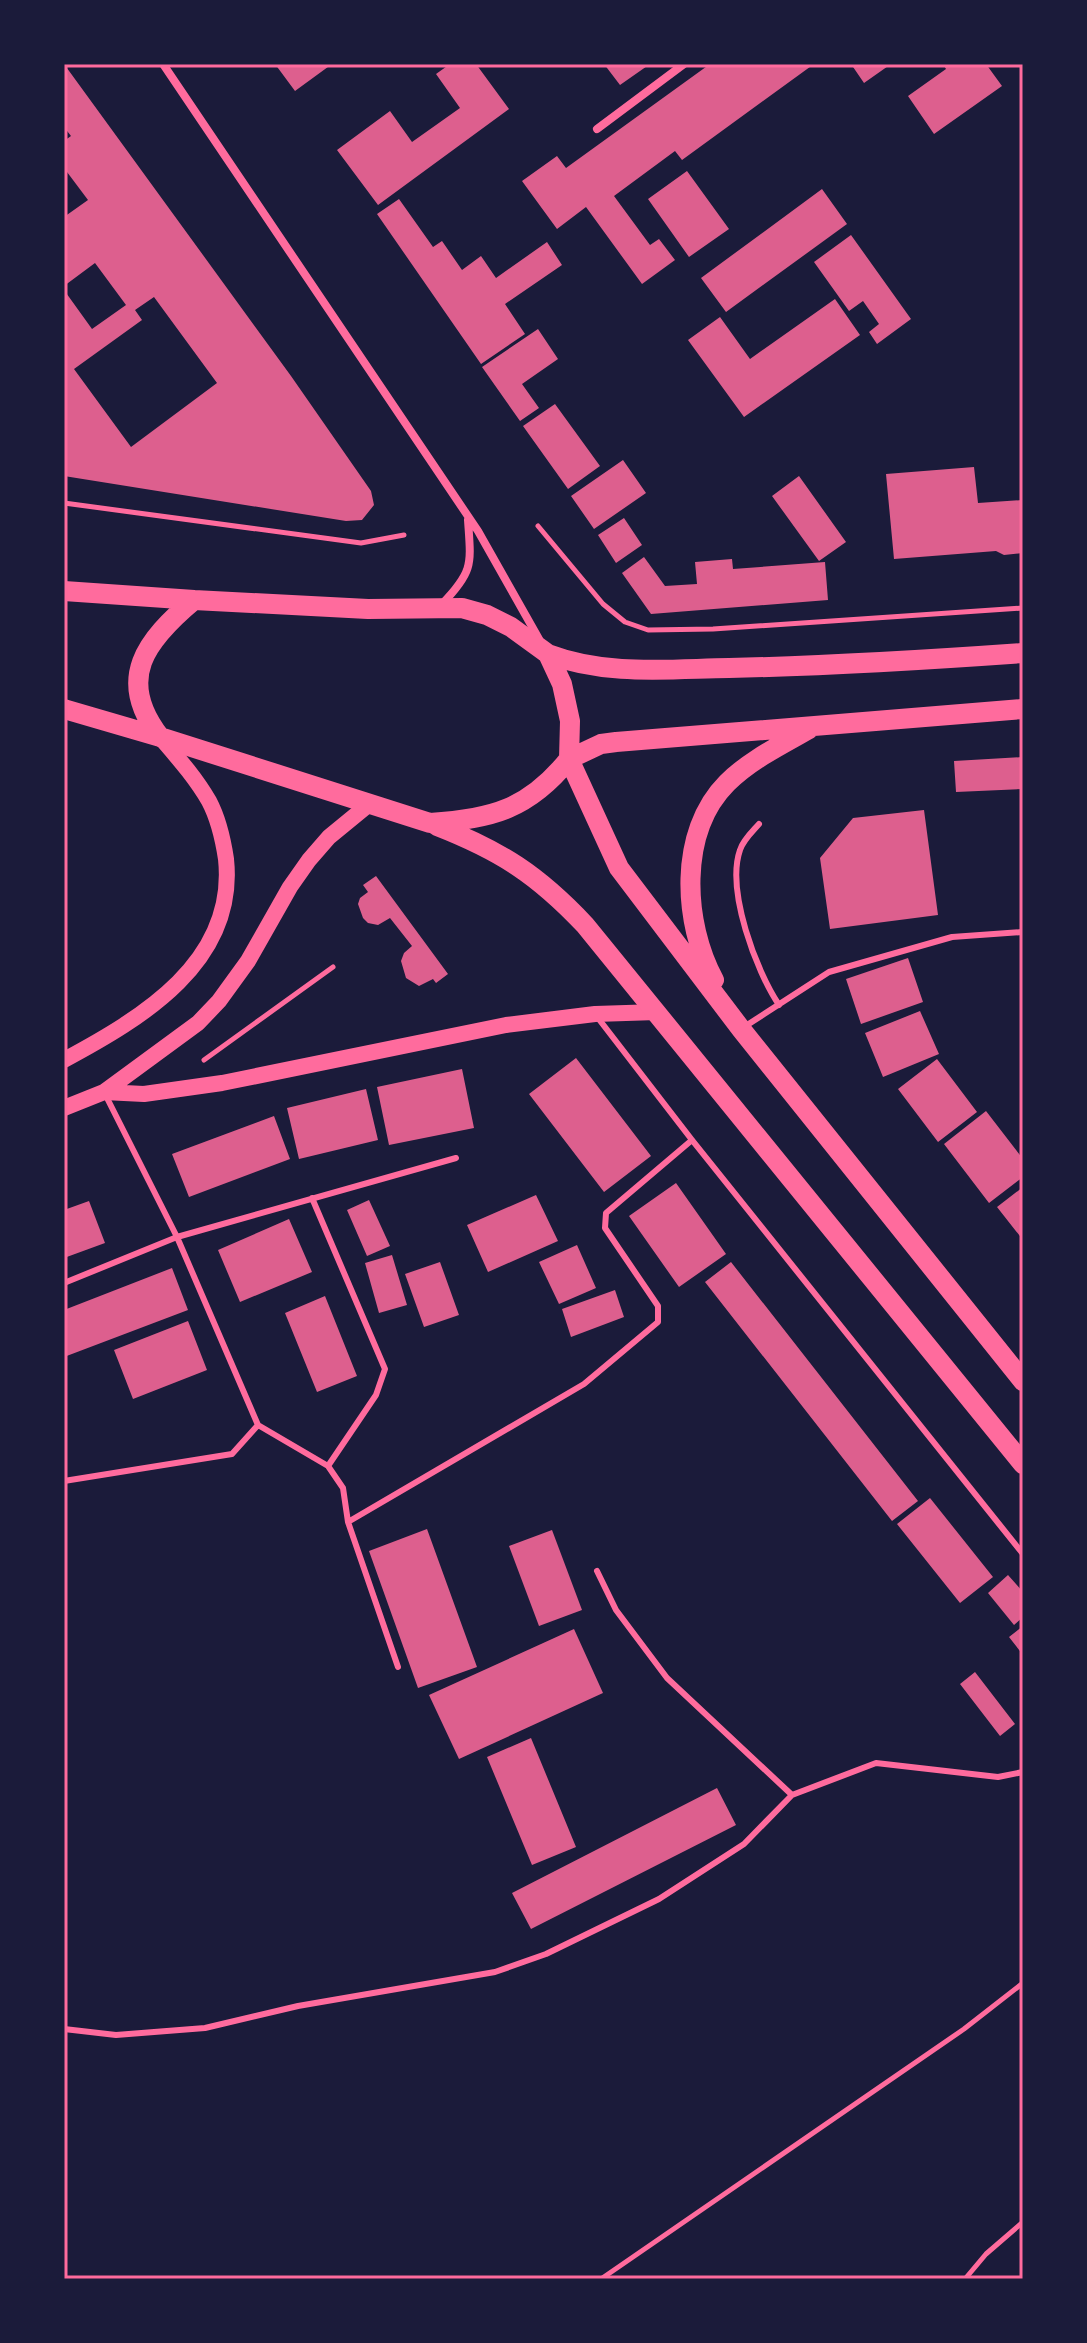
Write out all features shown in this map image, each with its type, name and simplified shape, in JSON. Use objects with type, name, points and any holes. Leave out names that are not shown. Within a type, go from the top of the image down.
[{"type":"main road","points":[[64,591],[368,609],[462,608],[487,615],[511,627],[548,654],[574,664],[630,670],[821,666],[1023,653]]},
{"type":"main road","points":[[64,1060],[128,1024],[160,1000],[203,953],[224,909],[227,869],[218,824],[210,803],[192,774],[160,737],[144,712],[139,694],[144,654],[155,636],[194,600]]},
{"type":"main road","points":[[548,654],[562,684],[570,721],[569,759],[619,868],[741,1029],[1023,1381]]},
{"type":"main road","points":[[64,709],[430,823],[494,851],[536,878],[585,925],[1023,1464]]},
{"type":"main road","points":[[430,823],[472,820],[511,809],[540,790],[569,759],[601,744],[1023,709]]},
{"type":"main road","points":[[741,1029],[708,968],[695,930],[690,890],[695,846],[708,809],[726,783],[761,756],[817,725]]},
{"type":"main road","points":[[64,1108],[104,1092],[198,1023],[219,1001],[248,961],[309,860],[329,837],[368,805]]},
{"type":"main road","points":[[104,1092],[144,1094],[174,1091],[506,1025],[595,1014],[657,1012]]},
{"type":"street","points":[[163,64],[478,531],[548,654]]},
{"type":"street","points":[[597,129],[684,64]]},
{"type":"street","points":[[438,609],[468,573],[468,519]]},
{"type":"lane","points":[[759,824],[741,846],[736,868],[737,890],[752,953],[763,982],[779,1005]]},
{"type":"lane","points":[[741,1029],[829,972],[952,937],[1023,932]]},
{"type":"lane","points":[[595,1014],[1023,1554]]},
{"type":"lane","points":[[104,1092],[177,1237],[258,1425],[328,1466],[343,1488],[348,1522],[398,1667]]},
{"type":"lane","points":[[348,1522],[584,1384],[658,1322],[658,1306],[605,1228],[606,1213],[692,1140]]},
{"type":"lane","points":[[64,1283],[177,1237],[456,1158]]},
{"type":"lane","points":[[312,1198],[385,1369],[376,1395],[328,1466]]},
{"type":"lane","points":[[64,1481],[232,1454],[258,1425]]},
{"type":"lane","points":[[597,1571],[616,1610],[667,1678],[792,1795]]},
{"type":"lane","points":[[64,2029],[116,2035],[205,2028],[298,2006],[495,1972],[546,1954],[659,1899],[744,1844],[792,1795],[876,1763],[998,1777],[1023,1772]]},
{"type":"path","points":[[64,503],[361,543],[404,535]]},
{"type":"path","points":[[538,526],[603,604],[625,622],[648,630],[713,629],[1023,608]]},
{"type":"path","points":[[191,1069],[333,967]]},
{"type":"path","points":[[601,2279],[964,2029],[1023,1983]]},
{"type":"path","points":[[965,2279],[986,2254],[1023,2222]]},
{"type":"building","points":[[64,64],[371,491],[374,505],[362,520],[346,521],[64,476],[64,290],[92,329],[126,305],[95,263],[64,286],[64,217],[88,200],[64,168],[64,141],[71,136],[64,127]],"holes":[[[154,297],[217,383],[131,447],[74,369],[142,320],[135,310]]]},
{"type":"building","points":[[275,64],[332,64],[295,91]]},
{"type":"building","points":[[450,64],[476,64],[509,109],[378,205],[337,150],[390,111],[412,142],[460,108],[436,74]]},
{"type":"building","points":[[604,64],[650,64],[620,85]]},
{"type":"building","points":[[710,64],[814,64],[682,160],[675,151],[614,196],[650,245],[659,239],[675,260],[642,284],[586,207],[557,229],[522,181],[557,156],[566,168]]},
{"type":"building","points":[[851,64],[891,64],[864,83]]},
{"type":"building","points":[[943,64],[986,64],[1002,86],[934,134],[908,96],[946,69]]},
{"type":"building","points":[[687,171],[729,229],[689,257],[648,199]]},
{"type":"building","points":[[822,189],[847,224],[726,312],[701,278]]},
{"type":"building","points":[[399,199],[433,247],[442,241],[462,270],[481,256],[496,278],[547,242],[562,265],[505,304],[525,334],[481,364],[377,214]]},
{"type":"building","points":[[851,235],[911,319],[877,344],[869,332],[879,324],[863,301],[849,311],[814,262]]},
{"type":"building","points":[[835,299],[860,335],[744,417],[688,340],[720,317],[750,359]]},
{"type":"building","points":[[538,329],[558,359],[522,384],[539,408],[520,421],[482,367]]},
{"type":"building","points":[[555,404],[600,466],[568,489],[523,426]]},
{"type":"building","points":[[623,460],[646,493],[594,529],[571,496]]},
{"type":"building","points":[[974,467],[978,503],[1023,500],[1023,553],[1004,555],[996,551],[894,559],[886,474]]},
{"type":"building","points":[[799,476],[846,542],[819,561],[772,496]]},
{"type":"building","points":[[624,518],[642,545],[616,563],[598,535]]},
{"type":"building","points":[[644,557],[665,586],[697,584],[695,562],[732,559],[733,569],[825,562],[828,600],[651,614],[622,573]]},
{"type":"building","points":[[1023,757],[1023,789],[956,792],[954,761]]},
{"type":"building","points":[[924,810],[938,915],[830,929],[820,858],[853,818]]},
{"type":"building","points":[[376,876],[448,974],[436,983],[433,979],[419,986],[406,978],[401,961],[412,946],[390,918],[378,925],[368,923],[363,918],[358,904],[368,892],[363,885]]},
{"type":"building","points":[[908,958],[923,1002],[861,1024],[846,979]]},
{"type":"building","points":[[920,1011],[939,1054],[883,1077],[865,1033]]},
{"type":"building","points":[[576,1058],[651,1156],[604,1192],[529,1094]]},
{"type":"building","points":[[937,1059],[977,1112],[938,1142],[898,1089]]},
{"type":"building","points":[[462,1069],[474,1128],[389,1145],[377,1087]]},
{"type":"building","points":[[366,1089],[378,1140],[299,1159],[287,1108]]},
{"type":"building","points":[[986,1111],[1023,1159],[1023,1177],[989,1203],[944,1144]]},
{"type":"building","points":[[274,1116],[290,1159],[189,1197],[172,1154]]},
{"type":"building","points":[[676,1183],[726,1254],[679,1287],[629,1216]]},
{"type":"building","points":[[1023,1187],[1023,1240],[997,1207]]},
{"type":"building","points":[[536,1195],[558,1241],[488,1272],[467,1225]]},
{"type":"building","points":[[369,1200],[390,1246],[367,1256],[347,1210]]},
{"type":"building","points":[[89,1201],[105,1243],[64,1258],[64,1210]]},
{"type":"building","points":[[289,1219],[312,1272],[240,1302],[218,1250]]},
{"type":"building","points":[[577,1245],[596,1288],[559,1304],[539,1262]]},
{"type":"building","points":[[392,1255],[407,1305],[379,1313],[365,1263]]},
{"type":"building","points":[[440,1262],[459,1315],[424,1327],[405,1274]]},
{"type":"building","points":[[731,1262],[918,1501],[892,1521],[705,1282]]},
{"type":"building","points":[[172,1268],[188,1310],[64,1357],[64,1310]]},
{"type":"building","points":[[615,1290],[624,1317],[571,1337],[562,1309]]},
{"type":"building","points":[[325,1296],[357,1376],[317,1392],[285,1313]]},
{"type":"building","points":[[188,1321],[207,1370],[133,1399],[114,1350]]},
{"type":"building","points":[[930,1498],[993,1577],[960,1603],[897,1524]]},
{"type":"building","points":[[427,1529],[477,1667],[418,1688],[369,1551]]},
{"type":"building","points":[[552,1530],[582,1610],[539,1626],[509,1546]]},
{"type":"building","points":[[1008,1575],[1023,1592],[1023,1617],[1014,1625],[988,1593]]},
{"type":"building","points":[[1023,1626],[1023,1655],[1009,1637]]},
{"type":"building","points":[[574,1629],[603,1693],[459,1759],[429,1695]]},
{"type":"building","points":[[975,1672],[1015,1724],[1000,1736],[960,1684]]},
{"type":"building","points":[[531,1738],[576,1847],[532,1865],[487,1757]]},
{"type":"building","points":[[717,1788],[736,1825],[531,1929],[512,1893]]}]
